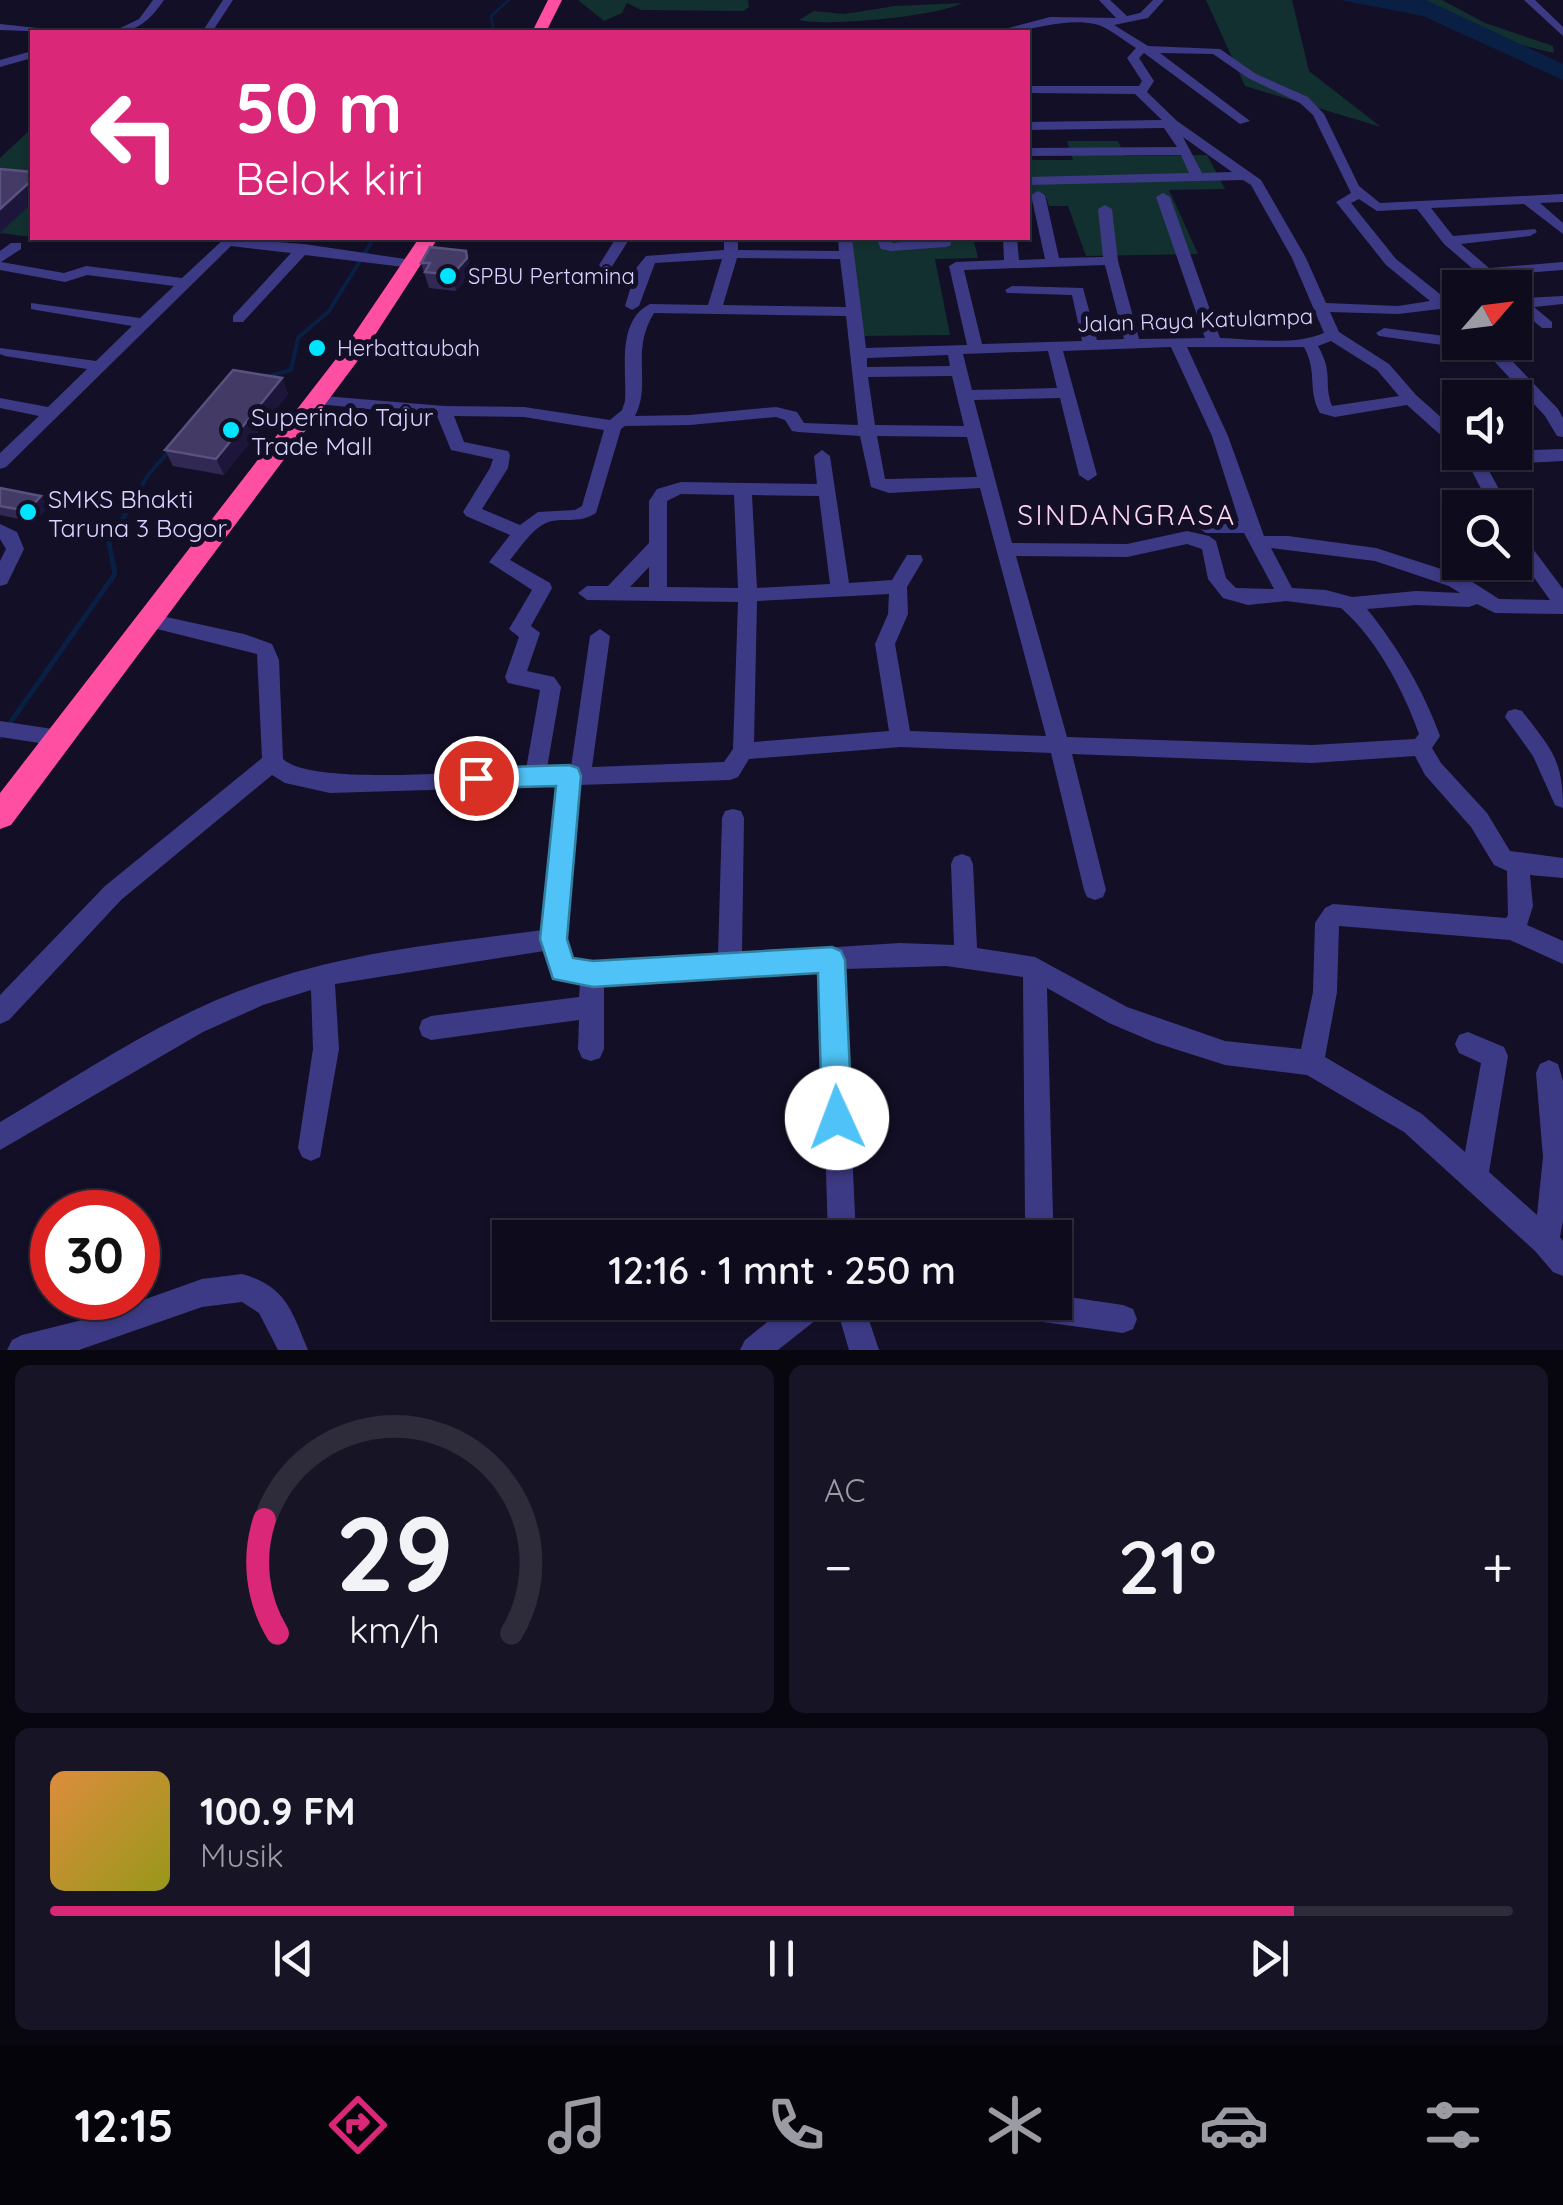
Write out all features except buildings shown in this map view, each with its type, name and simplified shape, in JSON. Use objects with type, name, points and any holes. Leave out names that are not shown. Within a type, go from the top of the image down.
[{"type":"highway","points":[[540,30],[555,0]]},
{"type":"highway","points":[[0,816],[318,399],[427,240]]},
{"type":"street","points":[[122,30],[143,21],[159,0]]},
{"type":"street","points":[[208,30],[228,0]]},
{"type":"street","points":[[1104,0],[1124,20]]},
{"type":"street","points":[[1105,23],[1148,14],[1159,0]]},
{"type":"street","points":[[1529,0],[1563,33]]},
{"type":"street","points":[[1008,30],[1059,19],[1084,18],[1105,23],[1244,122]]},
{"type":"street","points":[[0,27],[30,30]]},
{"type":"street","points":[[1030,90],[1134,91],[1148,82],[1133,58],[1142,49],[1216,52],[1252,76],[1304,100],[1318,114],[1346,177],[1358,194],[1380,207],[1563,198]]},
{"type":"street","points":[[0,64],[30,55]]},
{"type":"street","points":[[1070,89],[1081,125]]},
{"type":"street","points":[[1134,91],[1140,124]]},
{"type":"street","name":"Jalan Raya Katulampa","points":[[859,352],[975,346],[1309,343],[1332,336],[1323,307],[1272,206],[1252,178],[1173,124],[1134,91]]},
{"type":"street","points":[[1030,121],[1170,125],[1196,176]]},
{"type":"street","points":[[1030,152],[1186,150]]},
{"type":"street","points":[[1030,181],[1242,176]]},
{"type":"street","points":[[1358,194],[1343,202],[1391,262],[1442,302]]},
{"type":"street","points":[[1038,195],[1052,264]]},
{"type":"street","points":[[1162,197],[1214,342]]},
{"type":"street","points":[[1530,200],[1563,230]]},
{"type":"street","points":[[1422,205],[1450,241],[1484,270]]},
{"type":"street","points":[[1105,209],[1111,261],[1133,344]]},
{"type":"street","points":[[1450,241],[1530,232]]},
{"type":"street","points":[[0,462],[231,240],[412,264]]},
{"type":"street","points":[[606,265],[623,240]]},
{"type":"street","points":[[845,240],[874,480],[880,485],[988,482]]},
{"type":"street","points":[[885,240],[892,247],[938,245],[946,240]]},
{"type":"street","points":[[1010,240],[1012,264]]},
{"type":"street","points":[[0,258],[16,246]]},
{"type":"street","points":[[632,306],[649,260],[731,246],[847,255]]},
{"type":"street","points":[[713,312],[731,246]]},
{"type":"street","points":[[238,318],[304,248]]},
{"type":"street","points":[[975,346],[956,266],[1111,261]]},
{"type":"street","points":[[0,266],[65,278],[86,270],[186,283]]},
{"type":"street","points":[[1512,270],[1563,266]]},
{"type":"street","points":[[1012,290],[1078,291],[1092,346]]},
{"type":"street","points":[[1532,300],[1563,300]]},
{"type":"street","points":[[1323,307],[1386,310],[1442,304]]},
{"type":"street","points":[[36,306],[145,322]]},
{"type":"street","points":[[535,777],[552,687],[515,676],[530,633],[520,629],[544,588],[498,562],[522,533],[544,516],[578,516],[590,509],[618,423],[634,394],[633,344],[648,310],[854,314]]},
{"type":"street","points":[[1532,312],[1546,325]]},
{"type":"street","points":[[1384,333],[1406,333],[1442,342]]},
{"type":"street","points":[[1332,336],[1383,368],[1442,428]]},
{"type":"street","points":[[1176,342],[1225,449],[1256,535],[1286,594]]},
{"type":"street","points":[[1309,343],[1322,366],[1321,399],[1326,410],[1336,412],[1410,399]]},
{"type":"street","points":[[1054,346],[1088,475]]},
{"type":"street","points":[[954,348],[1095,890]]},
{"type":"street","points":[[5,351],[99,366]]},
{"type":"street","points":[[1501,360],[1552,413],[1563,432]]},
{"type":"street","points":[[859,372],[959,371]]},
{"type":"street","points":[[964,395],[1068,394]]},
{"type":"street","points":[[318,399],[444,412],[524,412],[618,423],[776,412],[792,416],[801,428],[974,432]]},
{"type":"street","points":[[0,403],[50,413]]},
{"type":"street","points":[[444,412],[457,446],[502,455],[499,468],[472,512],[522,533]]},
{"type":"street","points":[[1532,455],[1563,455]]},
{"type":"street","points":[[822,456],[840,589]]},
{"type":"street","points":[[658,594],[658,501],[663,493],[681,488],[828,490]]},
{"type":"street","points":[[148,620],[244,640],[264,649],[270,660],[272,762],[285,774],[330,784],[730,771],[743,750],[748,595],[744,490]]},
{"type":"street","points":[[1206,528],[1362,552],[1456,581],[1490,604],[1504,608],[1563,605]]},
{"type":"street","points":[[0,530],[11,537],[14,549],[0,579]]},
{"type":"street","points":[[1004,549],[1142,549],[1199,538],[1210,546],[1216,576],[1224,590],[1254,599],[1286,594],[1350,604],[1416,598],[1469,600],[1474,598],[1472,591]]},
{"type":"street","points":[[612,594],[659,544]]},
{"type":"street","points":[[901,739],[886,644],[897,619],[898,586],[914,560]]},
{"type":"street","points":[[1532,562],[1563,605]]},
{"type":"street","points":[[587,593],[748,595],[898,586]]},
{"type":"street","points":[[743,750],[901,739],[1312,754],[1421,747],[1430,736],[1425,720],[1398,671],[1350,604]]},
{"type":"street","points":[[600,636],[575,775],[554,939],[563,970],[593,974],[900,954],[1035,968],[1118,1015],[1156,1031],[1226,1053],[1311,1064],[1413,1123],[1554,1251]]},
{"type":"street","points":[[1515,717],[1541,752],[1563,799]]},
{"type":"street","points":[[8,731],[60,738]]},
{"type":"street","points":[[1421,747],[1433,769],[1474,812],[1498,854],[1516,864],[1563,868]]},
{"type":"street","points":[[0,1012],[10,986],[113,893],[272,762]]},
{"type":"street","points":[[730,964],[734,818]]},
{"type":"street","points":[[962,864],[966,958]]},
{"type":"street","points":[[1512,930],[1520,920],[1516,864]]},
{"type":"street","points":[[1311,1064],[1325,992],[1328,918],[1344,915],[1512,930],[1563,954]]},
{"type":"street","points":[[0,1137],[240,1002],[323,977],[554,939]]},
{"type":"street","points":[[832,960],[841,1220]]},
{"type":"street","points":[[1035,968],[1039,1217]]},
{"type":"street","points":[[591,1050],[593,974]]},
{"type":"street","points":[[311,1148],[326,1050],[323,977]]},
{"type":"street","points":[[431,1028],[590,1007]]},
{"type":"street","points":[[1468,1044],[1494,1056],[1474,1179]]},
{"type":"street","points":[[1550,1073],[1560,1140],[1554,1251]]},
{"type":"street","points":[[22,1350],[96,1331],[213,1291],[241,1286],[254,1290],[273,1306],[294,1350]]},
{"type":"street","points":[[1072,1312],[1122,1319]]},
{"type":"street","points":[[755,1350],[793,1320]]},
{"type":"street","points":[[855,1320],[864,1350]]},
{"type":"green space","points":[[578,0],[748,0],[749,7],[744,11],[641,10],[627,3],[622,13],[604,21]]},
{"type":"green space","points":[[1206,0],[1292,0],[1309,71],[1381,127],[1245,86]]},
{"type":"green space","points":[[1422,0],[1442,0],[1485,23],[1553,46],[1554,53],[1512,43]]},
{"type":"green space","points":[[962,3],[882,19],[799,20],[814,11],[844,14],[895,6]]},
{"type":"green space","points":[[30,130],[30,237],[0,233],[0,158]]},
{"type":"green space","points":[[1067,141],[1118,141],[1125,156],[1207,155],[1225,189],[1169,190],[1198,254],[1086,256],[1068,206],[1049,206],[1045,194],[1030,194],[1030,160],[1073,160]]},
{"type":"green space","points":[[851,240],[974,240],[978,258],[935,259],[950,335],[864,336]]},
{"type":"water","points":[[1340,0],[1426,0],[1563,64],[1563,80],[1423,16]]},
{"type":"waterway","points":[[494,30],[491,16],[509,0]]},
{"type":"waterway","points":[[266,377],[291,370],[298,338],[329,311],[373,240]]},
{"type":"waterway","points":[[128,510],[148,475],[170,450]]},
{"type":"waterway","points":[[0,737],[115,574],[109,543],[129,508]]},
{"type":"place","name":"SPBU Pertamina","points":[[448,276]]},
{"type":"place","name":"Herbattaubah","points":[[317,348]]},
{"type":"place","name":"Superindo Tajur Trade Mall","points":[[231,430]]},
{"type":"place","name":"SMKS Bhakti Taruna 3 Bogor","points":[[28,512]]},
{"type":"district","name":"SINDANGRASA","points":[[1127,514]]},
{"type":"route","points":[[476,778],[569,776],[554,939],[557,958],[566,972],[593,974],[832,960],[837,1118]]}]
